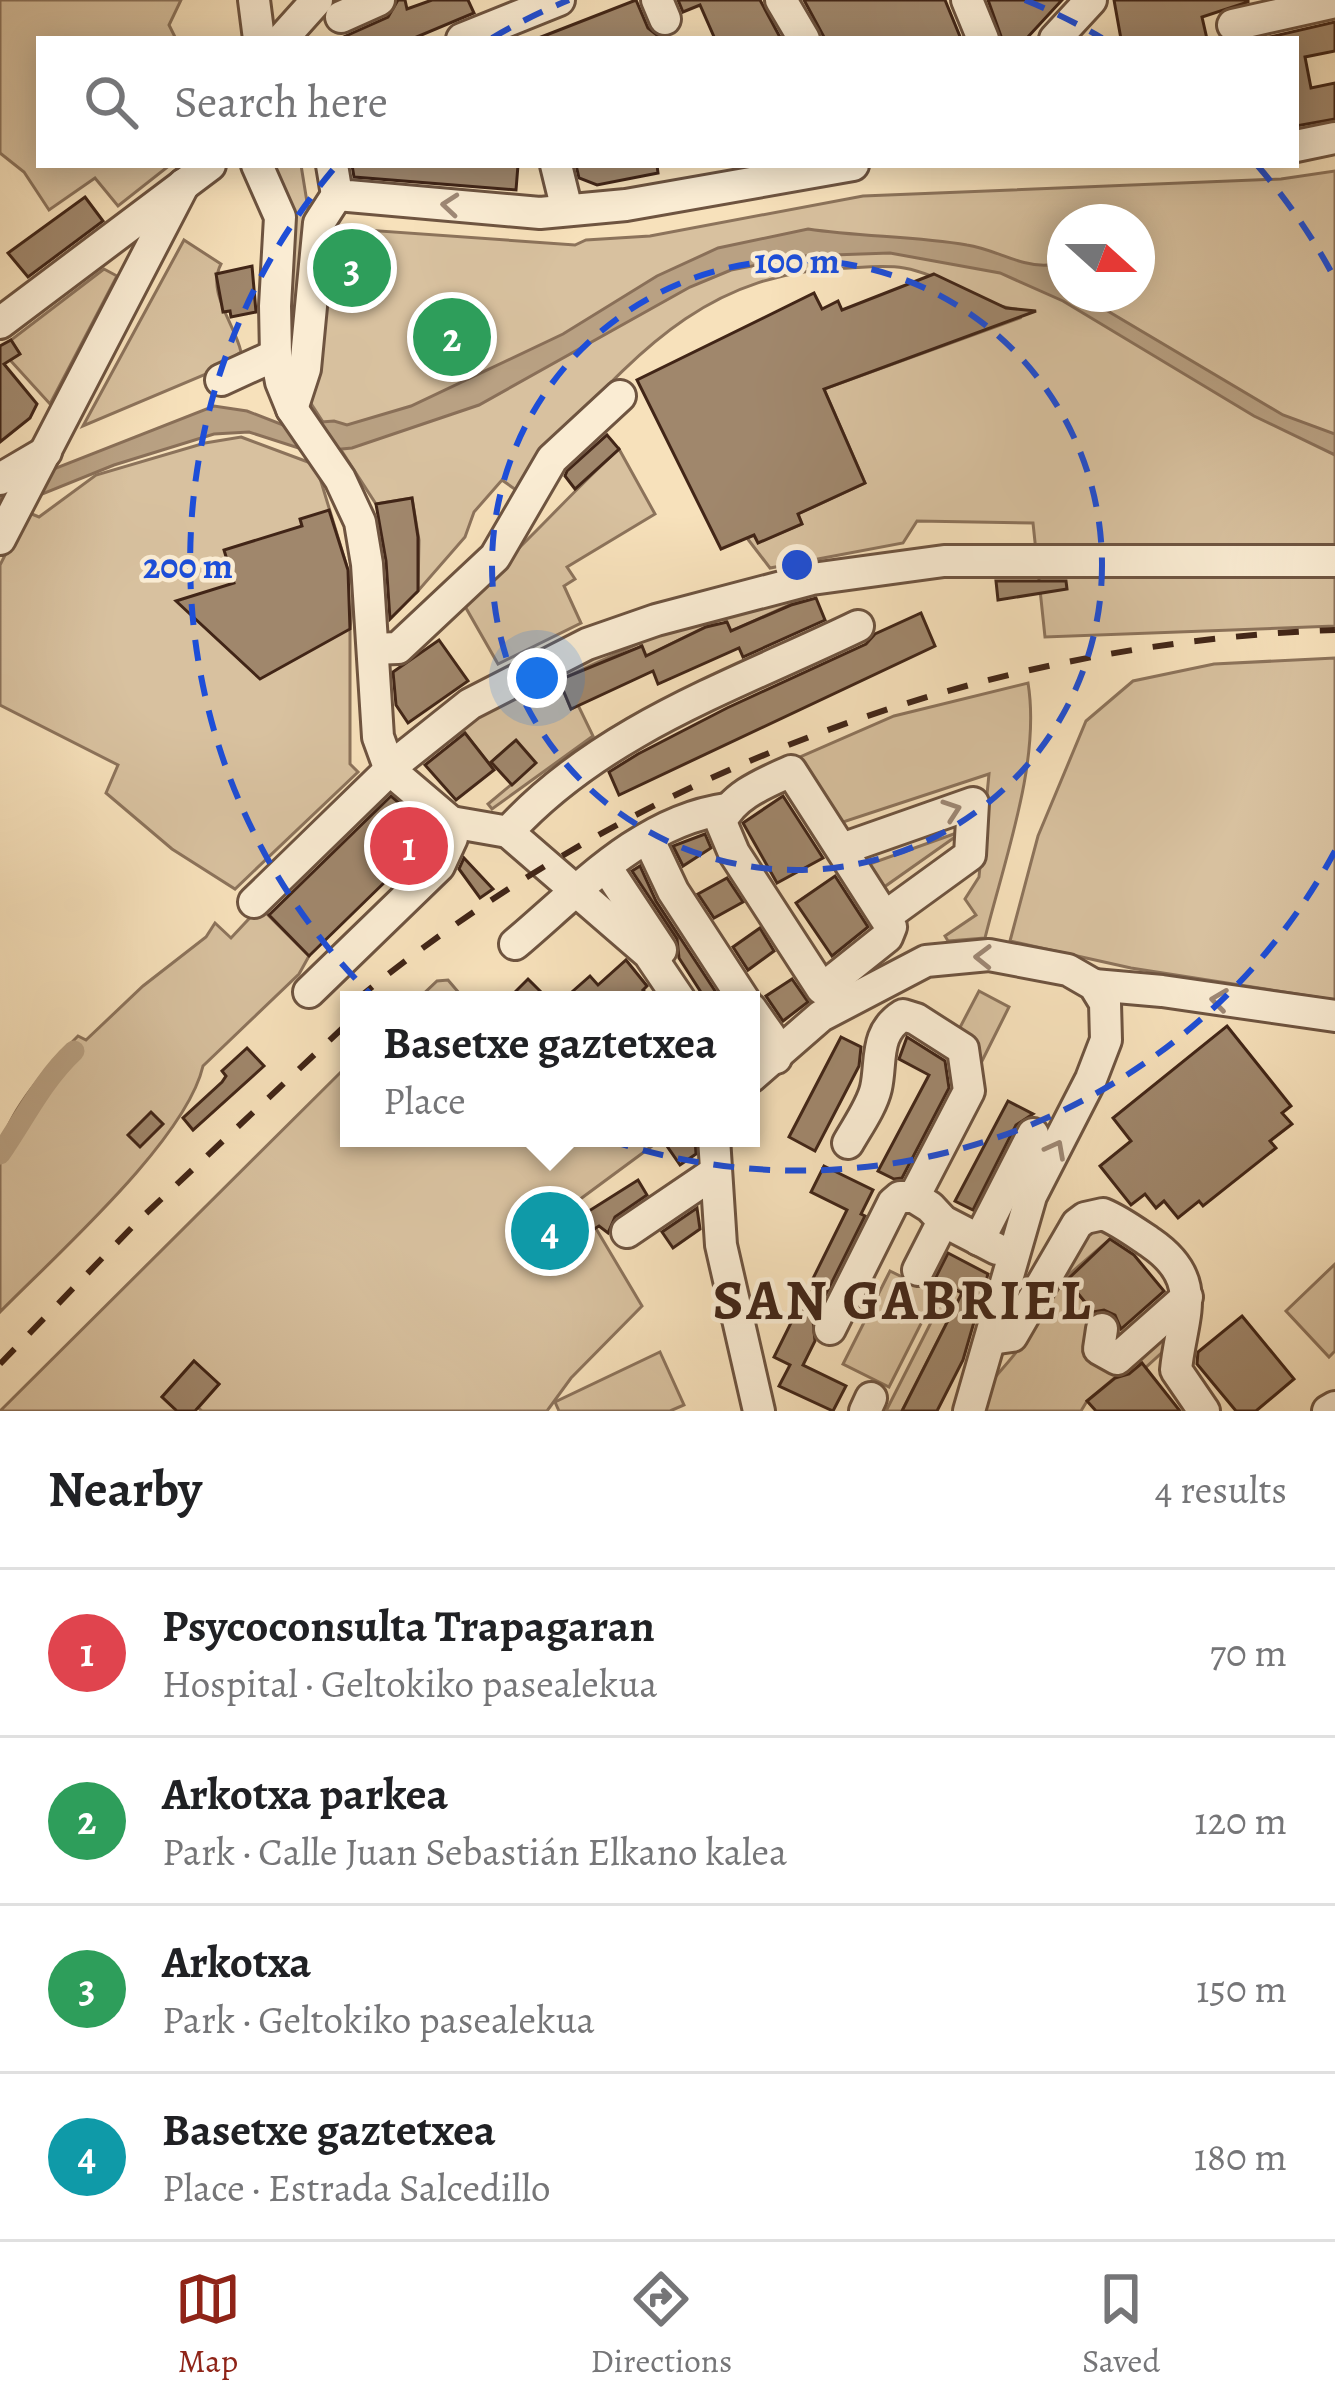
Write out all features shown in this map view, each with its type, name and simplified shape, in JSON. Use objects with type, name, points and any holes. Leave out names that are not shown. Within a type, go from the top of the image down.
[{"type":"street","points":[[254,0],[259,36]]},
{"type":"street","points":[[287,36],[329,9],[379,0]]},
{"type":"street","points":[[506,31],[559,0]]},
{"type":"street","points":[[781,0],[802,36]]},
{"type":"street","points":[[967,0],[982,36]]},
{"type":"street","points":[[1058,36],[1091,0]]},
{"type":"street","points":[[1241,22],[1335,2]]},
{"type":"street","points":[[1299,145],[1335,138]]},
{"type":"street","points":[[0,322],[206,168]]},
{"type":"street","points":[[258,168],[280,217],[275,355],[292,409],[340,478],[360,522],[373,649],[374,720],[391,770],[449,815],[508,832],[530,848],[575,893],[649,954],[674,991]]},
{"type":"street","points":[[557,168],[567,210]]},
{"type":"street","points":[[292,409],[305,369],[319,223],[335,180],[540,212],[626,205],[731,174],[812,168]]},
{"type":"street","points":[[5,530],[184,184]]},
{"type":"street","points":[[220,380],[275,355]]},
{"type":"street","points":[[373,649],[398,648],[495,557],[552,459],[620,396]]},
{"type":"street","points":[[0,479],[39,465]]},
{"type":"street","points":[[254,902],[391,770],[470,704],[587,644],[730,598],[825,577],[944,561],[1335,561]]},
{"type":"street","points":[[508,832],[580,768],[632,731],[858,626]]},
{"type":"street","points":[[515,944],[610,860],[648,838],[710,811],[726,809],[790,771],[891,927],[887,937],[763,1067]]},
{"type":"street","points":[[842,849],[973,802],[970,855],[886,916]]},
{"type":"street","points":[[726,809],[721,822],[734,853],[822,1002]]},
{"type":"street","points":[[309,992],[439,866],[452,838],[449,815]]},
{"type":"street","points":[[648,838],[674,891],[738,991]]},
{"type":"street","points":[[610,873],[688,991]]},
{"type":"street","points":[[822,1002],[926,961],[989,955],[1068,970],[1094,986],[1105,1003],[1106,1040],[1031,1196],[969,1411]]},
{"type":"street","points":[[1094,986],[1335,1016]]},
{"type":"street","points":[[848,1143],[876,1089],[877,1059],[894,1020],[903,1015],[916,1018],[963,1049],[969,1091],[914,1197]]},
{"type":"street","points":[[760,1022],[770,1036],[763,1067]]},
{"type":"street","points":[[979,1240],[1034,1134]]},
{"type":"street","points":[[714,1147],[724,1260],[759,1411]]},
{"type":"street","points":[[627,1232],[714,1173]]},
{"type":"street","points":[[830,1329],[900,1197],[914,1197],[943,1221],[1013,1257]]},
{"type":"street","points":[[991,1340],[1012,1336],[1022,1324],[1077,1224],[1094,1215],[1111,1217],[1164,1252],[1178,1268],[1187,1297],[1176,1370],[1204,1411]]},
{"type":"street","points":[[918,1270],[943,1221]]},
{"type":"street","points":[[1102,1329],[1099,1349],[1117,1359],[1187,1297]]},
{"type":"shaded area","points":[[0,0],[181,0],[169,25],[174,36],[36,36],[36,168],[166,168],[118,206],[95,178],[49,210],[24,172],[0,153]]},
{"type":"shaded area","points":[[276,168],[301,168],[312,233],[292,376],[282,318],[290,229]]},
{"type":"shaded area","points":[[1335,171],[1335,626],[1045,637],[1033,523],[917,521],[903,543],[770,568],[747,538],[754,535],[759,542],[802,524],[798,514],[865,483],[824,389],[1020,318],[1016,309],[933,277],[890,267],[796,273],[749,286],[707,305],[670,330],[601,393],[532,466],[516,490],[502,480],[474,512],[465,537],[418,591],[419,540],[412,498],[376,504],[310,402],[324,227],[575,245],[586,240],[650,236],[863,196],[1281,179]]},
{"type":"shaded area","points":[[808,229],[947,242],[1047,265],[1047,294],[1000,273],[890,253],[804,256],[731,270],[690,287],[479,405],[352,448],[311,452],[249,432],[214,434],[114,465],[0,511],[0,490],[214,406],[247,411],[283,425],[334,421],[347,425],[411,406],[563,334],[657,276],[718,248]]},
{"type":"shaded area","points":[[184,240],[221,264],[219,297],[241,352],[211,372],[83,426]]},
{"type":"shaded area","points":[[104,269],[117,276],[50,404],[10,360],[19,353],[11,340]]},
{"type":"shaded area","points":[[1081,312],[1109,312],[1283,415],[1335,434],[1335,455],[1254,416]]},
{"type":"shaded area","points":[[241,437],[316,465],[354,590],[350,764],[358,772],[235,889],[172,849],[106,793],[118,765],[0,705],[0,565],[27,512],[39,517],[96,475]]},
{"type":"shaded area","points":[[619,449],[655,514],[567,567],[575,579],[564,586],[581,623],[498,664],[462,601]]},
{"type":"shaded area","points":[[809,586],[814,594],[731,631],[724,618],[646,656],[640,643],[559,680],[571,709],[578,705],[593,736],[492,809],[488,804],[512,784],[497,757],[490,765],[463,731],[411,770],[475,709],[548,671]]},
{"type":"shaded area","points":[[1335,658],[1335,1000],[1131,968],[1010,941],[1038,836],[1086,721],[1133,681],[1214,664]]},
{"type":"shaded area","points":[[1028,683],[1031,713],[1025,778],[985,938],[948,941],[945,936],[976,915],[965,899],[979,877],[989,774],[834,825],[791,761],[894,716]]},
{"type":"shaded area","points":[[965,830],[877,892],[861,867]]},
{"type":"shaded area","points":[[260,907],[309,956],[299,974],[203,1066],[192,1095],[146,1161],[0,1312],[0,1152],[20,1105],[78,1036],[86,1040],[143,986],[206,937],[215,923],[231,938]]},
{"type":"shaded area","points":[[448,980],[457,991],[426,991],[437,981]]},
{"type":"shaded area","points":[[979,991],[1009,1007],[982,1061],[955,1037]]},
{"type":"shaded area","points":[[340,1073],[340,1147],[651,1147],[579,1200],[642,1306],[571,1378],[547,1411],[202,1411],[198,1408],[219,1384],[194,1361],[162,1397],[177,1411],[0,1411]],"holes":[[[558,1203],[579,1237],[543,1260],[522,1225]]]},
{"type":"shaded area","points":[[1093,1228],[1109,1228],[1116,1234],[1065,1278],[1130,1355],[1174,1319],[1168,1347],[1145,1368],[1137,1359],[1081,1411],[976,1411],[985,1391],[1024,1341],[1062,1266]]},
{"type":"shaded area","points":[[1335,1264],[1335,1351],[1329,1357],[1286,1311]]},
{"type":"shaded area","points":[[890,1271],[936,1294],[889,1387],[843,1364]]},
{"type":"shaded area","points":[[949,1287],[962,1293],[902,1411],[886,1411]]},
{"type":"shaded area","points":[[660,1352],[684,1405],[670,1411],[559,1411],[555,1402]]},
{"type":"building","points":[[398,0],[405,0],[407,9],[432,0],[468,0],[474,13],[419,36],[346,36],[388,17]]},
{"type":"building","points":[[636,0],[648,28],[658,36],[544,36]]},
{"type":"building","points":[[678,0],[760,0],[779,36],[714,36],[700,5],[683,12]]},
{"type":"building","points":[[804,0],[945,0],[960,36],[823,36]]},
{"type":"building","points":[[988,0],[1062,0],[1029,36],[1001,36]]},
{"type":"building","points":[[1114,0],[1248,0],[1202,17],[1206,36],[1120,36]]},
{"type":"building","points":[[1335,22],[1335,51],[1305,57],[1311,88],[1335,83],[1335,119],[1299,125],[1299,36],[1274,36]]},
{"type":"building","points":[[352,168],[518,168],[516,190],[354,177]]},
{"type":"building","points":[[577,168],[657,168],[658,173],[597,185],[579,178]]},
{"type":"building","points":[[85,197],[103,221],[28,277],[8,253]]},
{"type":"building","points":[[252,266],[256,312],[231,317],[230,311],[223,312],[216,274]]},
{"type":"building","points":[[934,274],[1006,308],[1036,311],[824,389],[865,483],[798,514],[802,524],[758,543],[754,535],[721,549],[637,380],[814,293],[822,309],[838,301],[842,310]]},
{"type":"building","points":[[11,340],[20,354],[4,364],[37,404],[30,418],[0,442],[0,346]]},
{"type":"building","points":[[607,435],[619,449],[575,489],[565,476],[567,471]]},
{"type":"building","points":[[412,498],[418,591],[390,619],[376,504]]},
{"type":"building","points":[[329,510],[348,570],[350,629],[260,679],[176,601],[234,583],[224,550],[302,526],[300,519]]},
{"type":"building","points":[[996,581],[1066,581],[1067,589],[998,600]]},
{"type":"building","points":[[816,598],[825,620],[743,657],[739,648],[658,684],[653,671],[571,709],[559,680],[642,646],[646,656],[706,627],[727,622],[731,631]]},
{"type":"building","points":[[921,613],[935,646],[619,795],[609,772],[638,754]]},
{"type":"building","points":[[439,640],[468,681],[408,723],[396,705],[393,672]]},
{"type":"building","points":[[465,733],[494,770],[456,800],[425,765]]},
{"type":"building","points":[[516,740],[536,763],[512,785],[491,762]]},
{"type":"building","points":[[391,796],[432,831],[430,838],[309,956],[269,915]]},
{"type":"building","points":[[783,796],[823,858],[777,883],[743,823]]},
{"type":"building","points":[[705,834],[711,848],[683,866],[673,846]]},
{"type":"building","points":[[464,858],[493,889],[480,898],[459,869]]},
{"type":"building","points":[[640,866],[656,901],[715,991],[700,991],[679,958],[677,939],[632,871]]},
{"type":"building","points":[[835,876],[868,927],[832,956],[796,903]]},
{"type":"building","points":[[727,878],[743,902],[714,918],[698,894]]},
{"type":"building","points":[[760,928],[774,951],[748,970],[733,947]]},
{"type":"building","points":[[626,960],[647,986],[644,991],[573,991],[590,976],[598,985]]},
{"type":"building","points":[[528,979],[540,991],[516,991]]},
{"type":"building","points":[[792,979],[808,1002],[783,1021],[766,996]]},
{"type":"building","points":[[1227,1026],[1291,1106],[1282,1113],[1292,1124],[1270,1141],[1276,1148],[1203,1206],[1199,1201],[1178,1218],[1164,1201],[1156,1208],[1145,1194],[1131,1205],[1100,1166],[1131,1141],[1113,1118]]},
{"type":"building","points":[[841,1037],[861,1047],[859,1066],[815,1151],[789,1137]]},
{"type":"building","points":[[907,1037],[945,1061],[949,1088],[902,1178],[894,1179],[878,1171],[929,1075],[899,1059]]},
{"type":"building","points":[[247,1048],[264,1066],[193,1130],[183,1118],[222,1082],[226,1076],[222,1071]]},
{"type":"building","points":[[1008,1101],[1033,1114],[1016,1125],[973,1210],[955,1201]]},
{"type":"building","points":[[151,1112],[163,1124],[140,1147],[128,1135]]},
{"type":"building","points":[[668,1147],[696,1147],[696,1154],[680,1165]]},
{"type":"building","points":[[824,1166],[873,1190],[861,1214],[865,1216],[813,1320],[815,1341],[803,1365],[846,1386],[833,1411],[779,1386],[790,1365],[774,1357],[847,1210],[811,1192]]},
{"type":"building","points":[[638,1180],[647,1195],[615,1217],[608,1233],[599,1226],[543,1260],[521,1225],[558,1202],[570,1223]]},
{"type":"building","points":[[697,1208],[700,1229],[673,1248],[662,1232]]},
{"type":"building","points":[[1110,1239],[1134,1255],[1164,1291],[1121,1329],[1115,1315],[1093,1312],[1067,1280]]},
{"type":"building","points":[[948,1253],[988,1274],[963,1360],[937,1411],[902,1411],[962,1293],[935,1279]]},
{"type":"building","points":[[1242,1316],[1294,1379],[1256,1411],[1236,1411],[1197,1364],[1198,1352]]},
{"type":"building","points":[[194,1361],[219,1384],[195,1411],[177,1411],[162,1397]]},
{"type":"building","points":[[1142,1363],[1180,1411],[1096,1411],[1087,1401],[1115,1378]]},
{"type":"waterway","points":[[0,1154],[43,1087],[74,1051]]},
{"type":"railway","points":[[368,991],[463,919],[575,848],[693,787],[815,735],[941,693],[1070,661],[1202,640],[1335,630]]},
{"type":"railway","points":[[0,1364],[139,1220],[340,1030]]},
{"type":"place","name":"Arkotxa","points":[[352,268]]},
{"type":"place","name":"Arkotxa parkea","points":[[452,337]]},
{"type":"place","name":"Psycoconsulta Trapagaran","points":[[409,846]]},
{"type":"place","name":"Basetxe gaztetxea","points":[[550,1231]]},
{"type":"district","name":"SAN GABRIEL","points":[[903,1299]]}]
